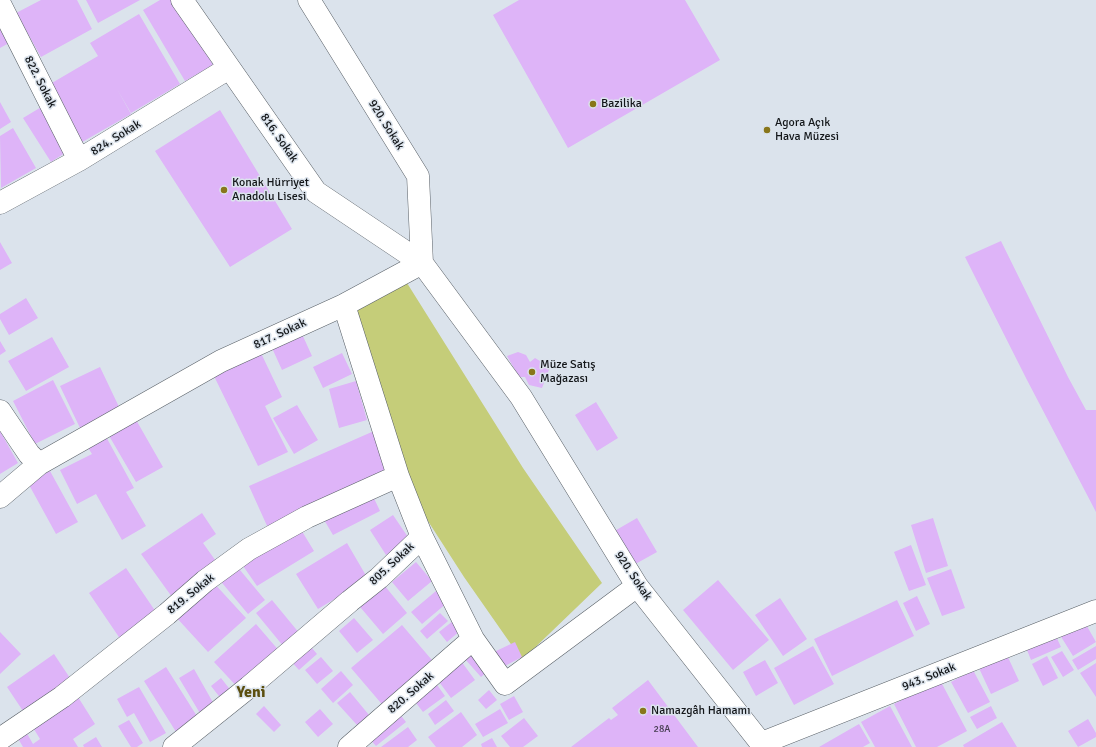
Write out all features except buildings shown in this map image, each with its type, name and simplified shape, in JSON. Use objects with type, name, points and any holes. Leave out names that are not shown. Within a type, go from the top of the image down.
[{"type":"street","name":"816. Sokak","points":[[182,0],[316,192],[422,263]]},
{"type":"street","name":"920. Sokak","points":[[309,0],[418,176],[422,263],[521,397],[637,586],[763,745]]},
{"type":"street","name":"822. Sokak","points":[[0,4],[79,160]]},
{"type":"street","name":"824. Sokak","points":[[0,203],[79,160],[229,68]]},
{"type":"street","name":"817. Sokak","points":[[0,497],[39,464],[221,361],[344,305],[422,263]]},
{"type":"street","name":"805. Sokak","points":[[174,747],[249,687],[379,578],[422,537],[398,476],[344,305]]},
{"type":"street","points":[[0,410],[29,454],[39,464]]},
{"type":"street","name":"819. Sokak","points":[[0,739],[62,697],[167,614],[206,581],[249,549],[307,517],[398,476]]},
{"type":"street","points":[[422,537],[473,640],[505,684],[637,586]]},
{"type":"street","name":"943. Sokak","points":[[763,745],[1096,611]]},
{"type":"street","name":"820. Sokak","points":[[349,747],[473,640]]},
{"type":"green space","points":[[407,283],[523,468],[602,583],[522,660],[464,577],[406,487],[347,306]]},
{"type":"place","name":"Bazilika","points":[[593,104]]},
{"type":"place","name":"Agora Açık Hava Müzesi","points":[[767,130]]},
{"type":"place","name":"Konak Hürriyet Anadolu Lisesi","points":[[224,190]]},
{"type":"place","name":"Müze Satış Mağazası","points":[[532,372]]},
{"type":"place","name":"Namazgâh Hamamı","points":[[643,711]]},
{"type":"district","name":"Yeni","points":[[251,693]]}]
